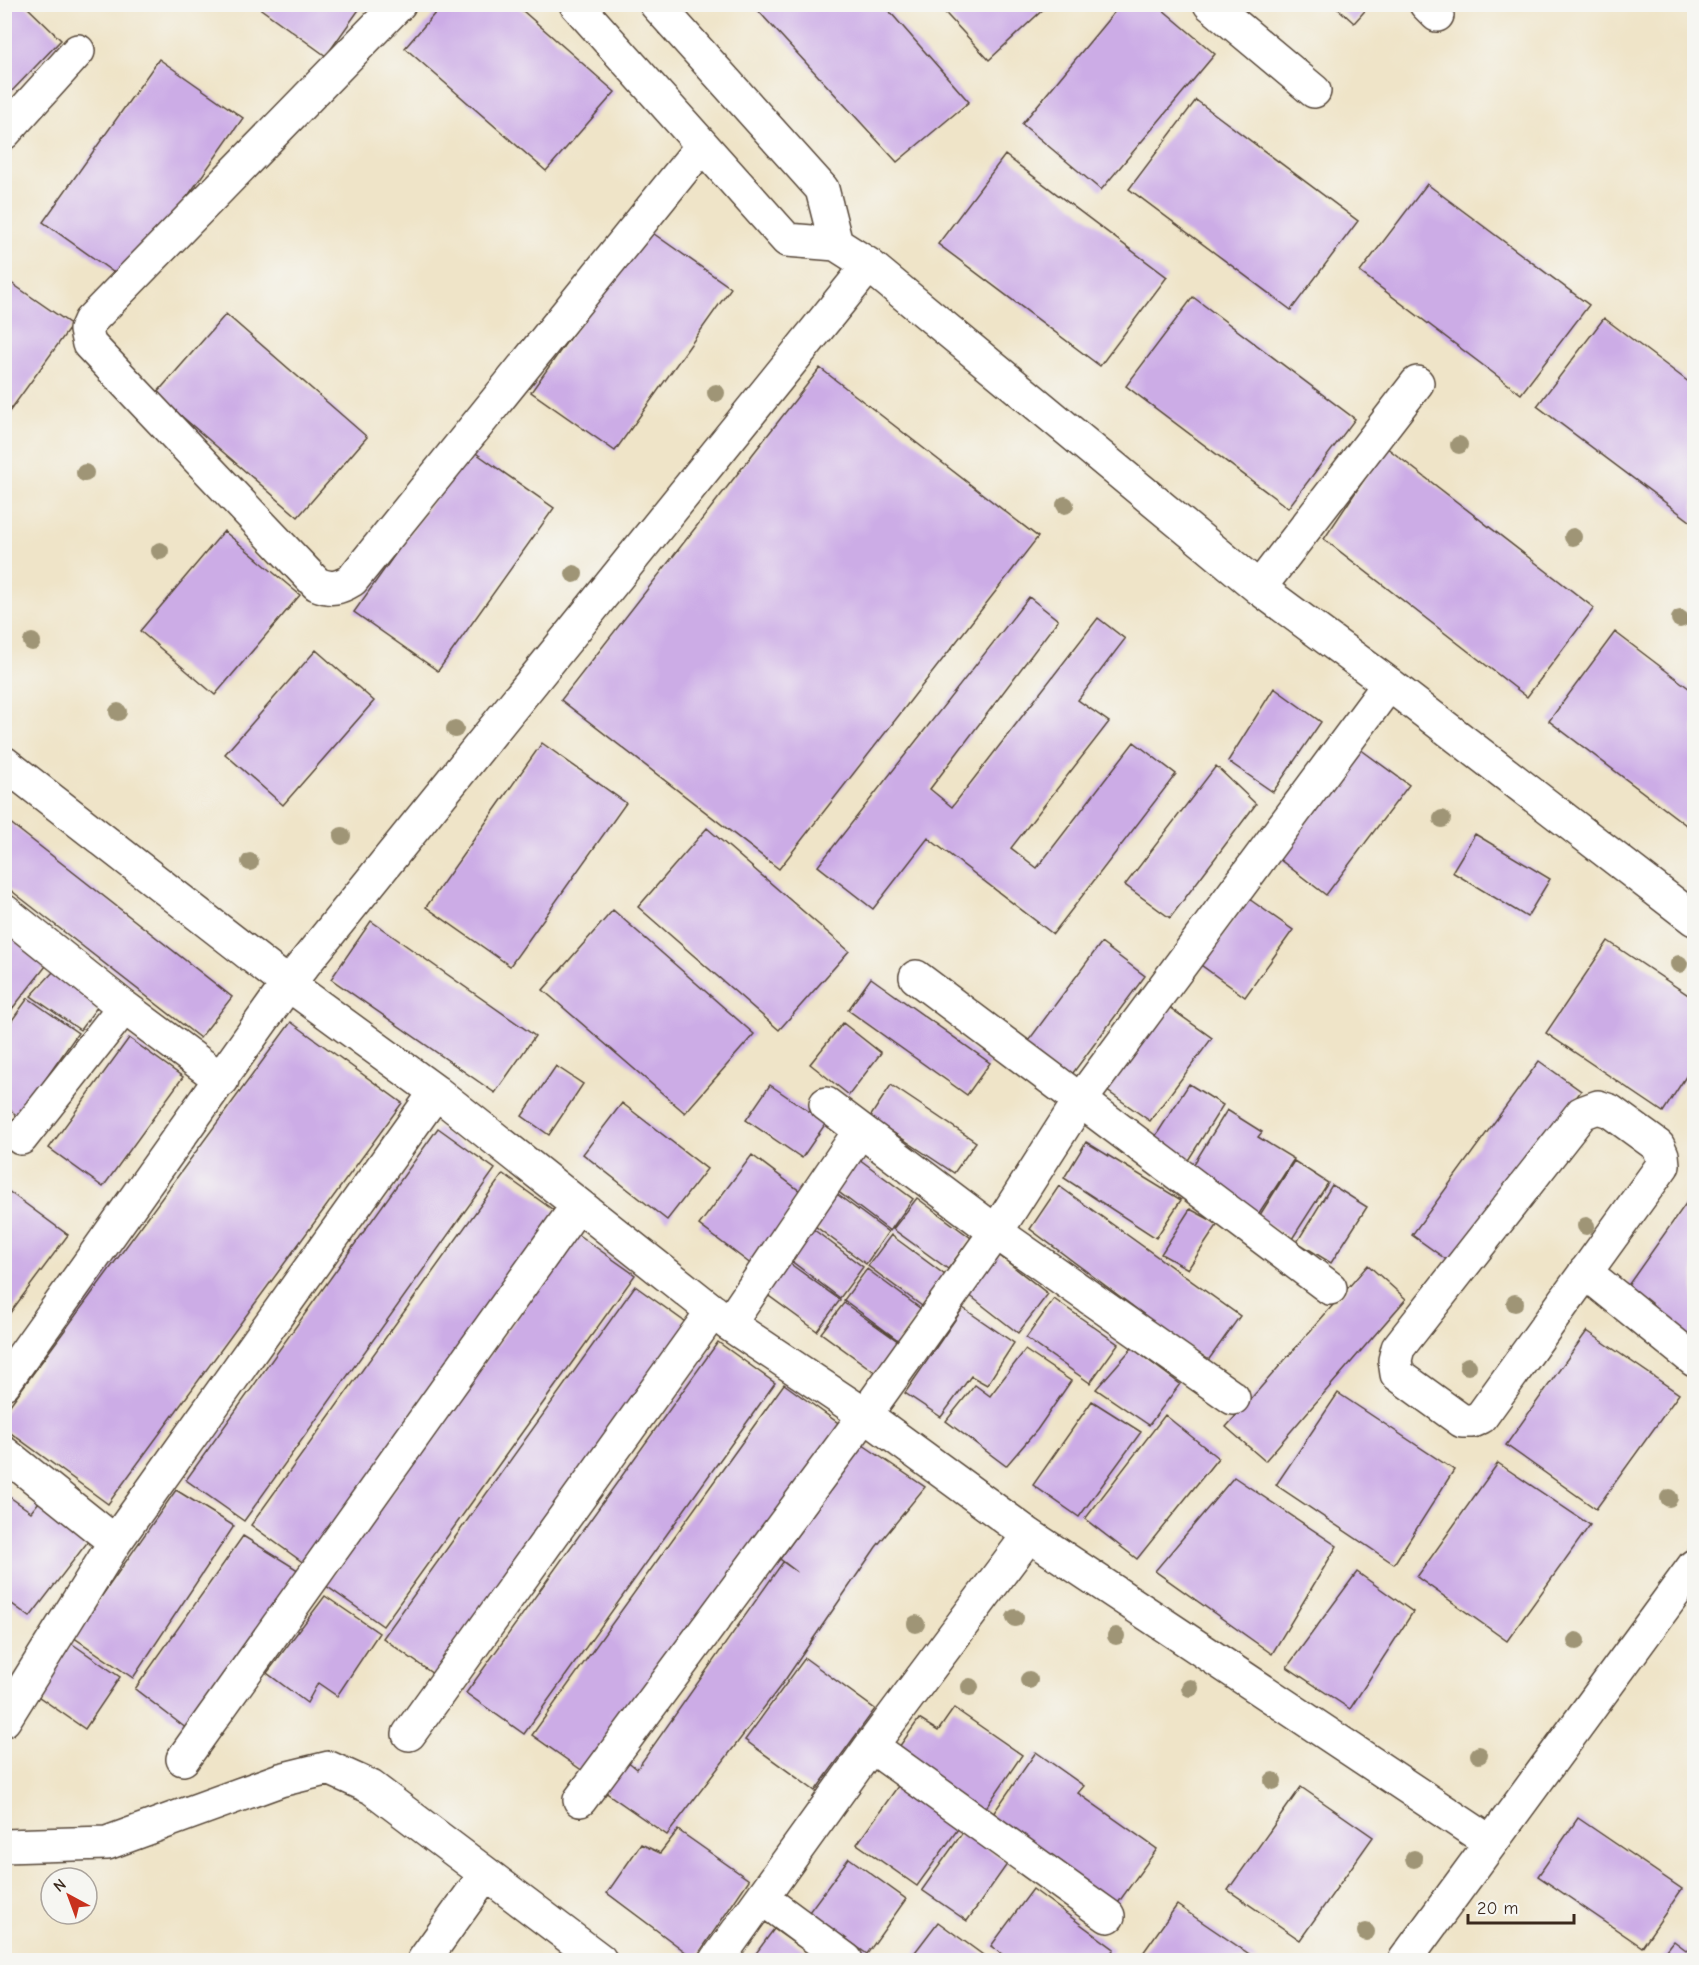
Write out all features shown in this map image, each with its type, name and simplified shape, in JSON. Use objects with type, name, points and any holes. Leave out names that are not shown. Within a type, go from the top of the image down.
[{"type":"street","points":[[399,4],[90,321],[86,330],[89,344],[317,584],[328,589],[339,587],[352,580],[702,147]]},
{"type":"street","points":[[576,4],[787,240],[836,244],[869,265],[1259,588],[1389,684],[1694,918]]},
{"type":"street","points":[[656,4],[822,189],[836,244]]},
{"type":"street","points":[[1210,4],[1314,91]]},
{"type":"street","points":[[4,133],[78,51]]},
{"type":"street","points":[[4,1383],[222,1080],[288,984],[869,265]]},
{"type":"street","points":[[1259,588],[1417,383]]},
{"type":"street","points":[[580,1800],[865,1415],[996,1232],[1079,1102],[1389,684]]},
{"type":"street","points":[[4,763],[288,984],[436,1092],[721,1317],[865,1415],[1029,1535],[1490,1842]]},
{"type":"street","points":[[4,911],[124,1007],[222,1080]]},
{"type":"street","points":[[916,977],[1079,1102],[1330,1288]]},
{"type":"street","points":[[21,1138],[124,1007]]},
{"type":"street","points":[[4,1720],[115,1542],[436,1092]]},
{"type":"street","points":[[826,1104],[996,1232],[1233,1398]]},
{"type":"street","points":[[1598,1107],[1610,1111],[1658,1146],[1662,1155],[1662,1165],[1585,1272],[1480,1417],[1472,1421],[1462,1421],[1397,1374],[1395,1360],[1398,1348],[1582,1113],[1598,1107]]},
{"type":"street","points":[[409,1734],[860,1131]]},
{"type":"street","points":[[183,1759],[578,1205]]},
{"type":"street","points":[[1585,1272],[1695,1360]]},
{"type":"street","points":[[4,1453],[115,1542]]},
{"type":"street","points":[[717,1960],[871,1746],[1029,1535]]},
{"type":"street","points":[[1405,1960],[1695,1566]]},
{"type":"street","points":[[871,1746],[1108,1916]]},
{"type":"street","points":[[4,1846],[107,1843],[280,1780],[329,1768],[371,1787],[600,1960]]},
{"type":"street","points":[[424,1960],[485,1875]]},
{"type":"street","points":[[762,1898],[846,1960]]},
{"type":"building","points":[[254,4],[363,4],[326,56]]},
{"type":"building","points":[[443,4],[515,4],[615,92],[546,171],[405,48]]},
{"type":"building","points":[[752,4],[883,4],[969,102],[897,162]]},
{"type":"building","points":[[937,4],[1049,4],[989,60]]},
{"type":"building","points":[[1121,4],[1156,4],[1215,54],[1101,190],[1022,124]]},
{"type":"building","points":[[1333,4],[1371,4],[1354,23]]},
{"type":"building","points":[[4,5],[25,5],[61,40],[10,93],[4,88]]},
{"type":"building","points":[[159,59],[243,118],[127,282],[43,222]]},
{"type":"building","points":[[1196,100],[1358,221],[1291,310],[1129,189]]},
{"type":"building","points":[[1005,155],[1167,277],[1100,366],[938,244]]},
{"type":"building","points":[[1427,184],[1589,305],[1521,394],[1360,272]]},
{"type":"building","points":[[647,229],[731,288],[615,451],[531,392]]},
{"type":"building","points":[[4,278],[72,325],[4,419]]},
{"type":"building","points":[[1193,297],[1355,419],[1288,508],[1126,386]]},
{"type":"building","points":[[226,314],[367,437],[298,517],[156,394]]},
{"type":"building","points":[[1604,318],[1694,386],[1694,524],[1537,406]]},
{"type":"building","points":[[820,368],[1038,537],[779,869],[561,700]]},
{"type":"building","points":[[1386,447],[1594,608],[1527,697],[1324,539]]},
{"type":"building","points":[[470,449],[554,508],[438,671],[354,612]]},
{"type":"building","points":[[224,531],[300,595],[215,695],[140,631]]},
{"type":"building","points":[[1029,597],[1058,620],[930,789],[952,807],[1098,618],[1125,639],[1078,700],[1109,722],[1011,848],[1037,868],[1134,742],[1176,774],[1053,934],[928,838],[873,909],[818,866]]},
{"type":"building","points":[[1615,632],[1694,692],[1694,831],[1549,721]]},
{"type":"building","points":[[316,650],[374,701],[283,805],[225,754]]},
{"type":"building","points":[[1274,688],[1321,722],[1273,792],[1228,761]]},
{"type":"building","points":[[542,743],[626,803],[510,966],[426,907]]},
{"type":"building","points":[[1360,749],[1409,785],[1326,895],[1279,859]]},
{"type":"building","points":[[1216,766],[1256,804],[1170,918],[1125,885]]},
{"type":"building","points":[[4,818],[232,997],[200,1038],[4,885]]},
{"type":"building","points":[[707,828],[849,951],[779,1030],[638,907]]},
{"type":"building","points":[[1475,834],[1550,879],[1527,917],[1452,872]]},
{"type":"building","points":[[1249,899],[1293,930],[1245,997],[1201,965]]},
{"type":"building","points":[[613,910],[754,1034],[685,1113],[543,990]]},
{"type":"building","points":[[371,921],[535,1036],[495,1093],[331,979]]},
{"type":"building","points":[[4,932],[50,961],[4,1019]]},
{"type":"building","points":[[1608,941],[1694,999],[1694,1064],[1663,1112],[1546,1033]]},
{"type":"building","points":[[1101,943],[1145,976],[1067,1081],[1023,1048]]},
{"type":"building","points":[[54,971],[98,1006],[80,1030],[31,996]]},
{"type":"building","points":[[871,978],[990,1063],[967,1095],[848,1010]]},
{"type":"building","points":[[28,998],[78,1033],[19,1117],[5,1106],[5,1030]]},
{"type":"building","points":[[1166,1005],[1212,1038],[1150,1121],[1106,1090]]},
{"type":"building","points":[[291,1022],[402,1103],[108,1504],[4,1428],[4,1413]]},
{"type":"building","points":[[843,1023],[881,1053],[849,1095],[810,1064]]},
{"type":"building","points":[[129,1038],[183,1077],[103,1187],[49,1148]]},
{"type":"building","points":[[1539,1061],[1581,1091],[1454,1265],[1412,1235]]},
{"type":"building","points":[[556,1066],[583,1084],[549,1135],[522,1116]]},
{"type":"building","points":[[1189,1084],[1223,1105],[1187,1162],[1153,1140]]},
{"type":"building","points":[[770,1085],[826,1123],[802,1158],[746,1120]]},
{"type":"building","points":[[891,1085],[976,1142],[954,1173],[870,1117]]},
{"type":"building","points":[[622,1103],[707,1169],[667,1220],[583,1154]]},
{"type":"building","points":[[1227,1110],[1262,1132],[1258,1137],[1294,1159],[1257,1216],[1223,1194],[1226,1189],[1192,1167]]},
{"type":"building","points":[[438,1128],[495,1169],[244,1521],[186,1480]]},
{"type":"building","points":[[1086,1142],[1181,1200],[1156,1238],[1064,1178]]},
{"type":"building","points":[[752,1155],[805,1195],[752,1265],[699,1225]]},
{"type":"building","points":[[859,1159],[913,1199],[890,1231],[836,1190]]},
{"type":"building","points":[[1294,1161],[1328,1183],[1292,1239],[1258,1218]]},
{"type":"building","points":[[503,1174],[560,1215],[308,1566],[251,1525]]},
{"type":"building","points":[[1332,1185],[1367,1207],[1331,1263],[1297,1242]]},
{"type":"building","points":[[1059,1186],[1240,1316],[1207,1362],[1030,1229]]},
{"type":"building","points":[[4,1188],[68,1235],[4,1321]]},
{"type":"building","points":[[834,1192],[888,1232],[866,1264],[811,1223]]},
{"type":"building","points":[[1694,1192],[1694,1341],[1624,1291]]},
{"type":"building","points":[[917,1198],[971,1238],[948,1269],[893,1229]]},
{"type":"building","points":[[1190,1209],[1218,1224],[1188,1269],[1161,1254]]},
{"type":"building","points":[[809,1226],[863,1267],[840,1298],[786,1257]]},
{"type":"building","points":[[577,1234],[635,1275],[383,1626],[325,1585]]},
{"type":"building","points":[[891,1235],[945,1275],[922,1306],[868,1266]]},
{"type":"building","points":[[996,1253],[1048,1294],[1018,1333],[964,1291]]},
{"type":"building","points":[[785,1260],[840,1300],[817,1331],[762,1291]]},
{"type":"building","points":[[1368,1265],[1406,1299],[1265,1461],[1226,1427]]},
{"type":"building","points":[[867,1269],[921,1309],[898,1340],[844,1300]]},
{"type":"building","points":[[635,1286],[692,1327],[440,1679],[383,1638]]},
{"type":"building","points":[[1054,1299],[1118,1344],[1090,1383],[1026,1338]]},
{"type":"building","points":[[844,1303],[899,1342],[876,1373],[821,1333]]},
{"type":"building","points":[[963,1308],[1014,1343],[987,1385],[971,1376],[941,1417],[905,1393]]},
{"type":"building","points":[[1587,1331],[1679,1394],[1596,1509],[1506,1445]]},
{"type":"building","points":[[718,1342],[775,1383],[524,1734],[466,1693]]},
{"type":"building","points":[[1132,1348],[1180,1384],[1149,1425],[1096,1389]]},
{"type":"building","points":[[1025,1350],[1071,1381],[1037,1430],[1006,1466],[946,1421],[975,1385],[990,1396]]},
{"type":"building","points":[[784,1384],[841,1425],[590,1776],[532,1735]]},
{"type":"building","points":[[1338,1393],[1454,1470],[1394,1564],[1276,1485]]},
{"type":"building","points":[[1092,1401],[1141,1432],[1079,1517],[1033,1485]]},
{"type":"building","points":[[1165,1415],[1218,1458],[1137,1559],[1085,1519]]},
{"type":"building","points":[[863,1445],[925,1487],[876,1547],[785,1680],[667,1835],[598,1787],[620,1755],[637,1769],[783,1562],[797,1572],[780,1559]]},
{"type":"building","points":[[1498,1463],[1590,1525],[1507,1641],[1417,1577]]},
{"type":"building","points":[[1234,1477],[1337,1546],[1272,1654],[1155,1571]]},
{"type":"building","points":[[176,1490],[234,1526],[133,1678],[73,1637]]},
{"type":"building","points":[[4,1493],[31,1512],[43,1497],[93,1535],[30,1617],[4,1598]]},
{"type":"building","points":[[243,1536],[301,1572],[191,1732],[135,1689]]},
{"type":"building","points":[[1357,1572],[1413,1612],[1350,1709],[1287,1667]]},
{"type":"building","points":[[325,1596],[379,1633],[337,1696],[318,1683],[307,1703],[267,1673]]},
{"type":"building","points":[[71,1643],[120,1677],[85,1729],[35,1694]]},
{"type":"building","points":[[805,1658],[875,1709],[815,1791],[745,1740]]},
{"type":"building","points":[[954,1708],[1022,1755],[981,1815],[894,1754],[919,1719],[938,1731]]},
{"type":"building","points":[[1036,1752],[1084,1786],[1078,1793],[1157,1849],[1113,1910],[988,1821]]},
{"type":"building","points":[[898,1786],[958,1829],[917,1886],[857,1844]]},
{"type":"building","points":[[1301,1787],[1373,1837],[1300,1940],[1228,1890]]},
{"type":"building","points":[[1578,1818],[1682,1889],[1642,1947],[1538,1876]]},
{"type":"building","points":[[678,1830],[749,1880],[695,1959],[607,1893],[641,1844],[660,1853]]},
{"type":"building","points":[[963,1832],[1008,1863],[967,1921],[922,1890]]},
{"type":"building","points":[[849,1858],[906,1899],[867,1954],[809,1912]]},
{"type":"building","points":[[1033,1889],[1114,1949],[1105,1960],[1010,1960],[991,1946]]},
{"type":"building","points":[[1177,1905],[1258,1960],[1138,1960]]},
{"type":"building","points":[[938,1922],[990,1960],[909,1960]]},
{"type":"building","points":[[774,1929],[818,1960],[751,1960]]},
{"type":"building","points":[[1674,1941],[1694,1956],[1694,1960],[1659,1960]]}]
